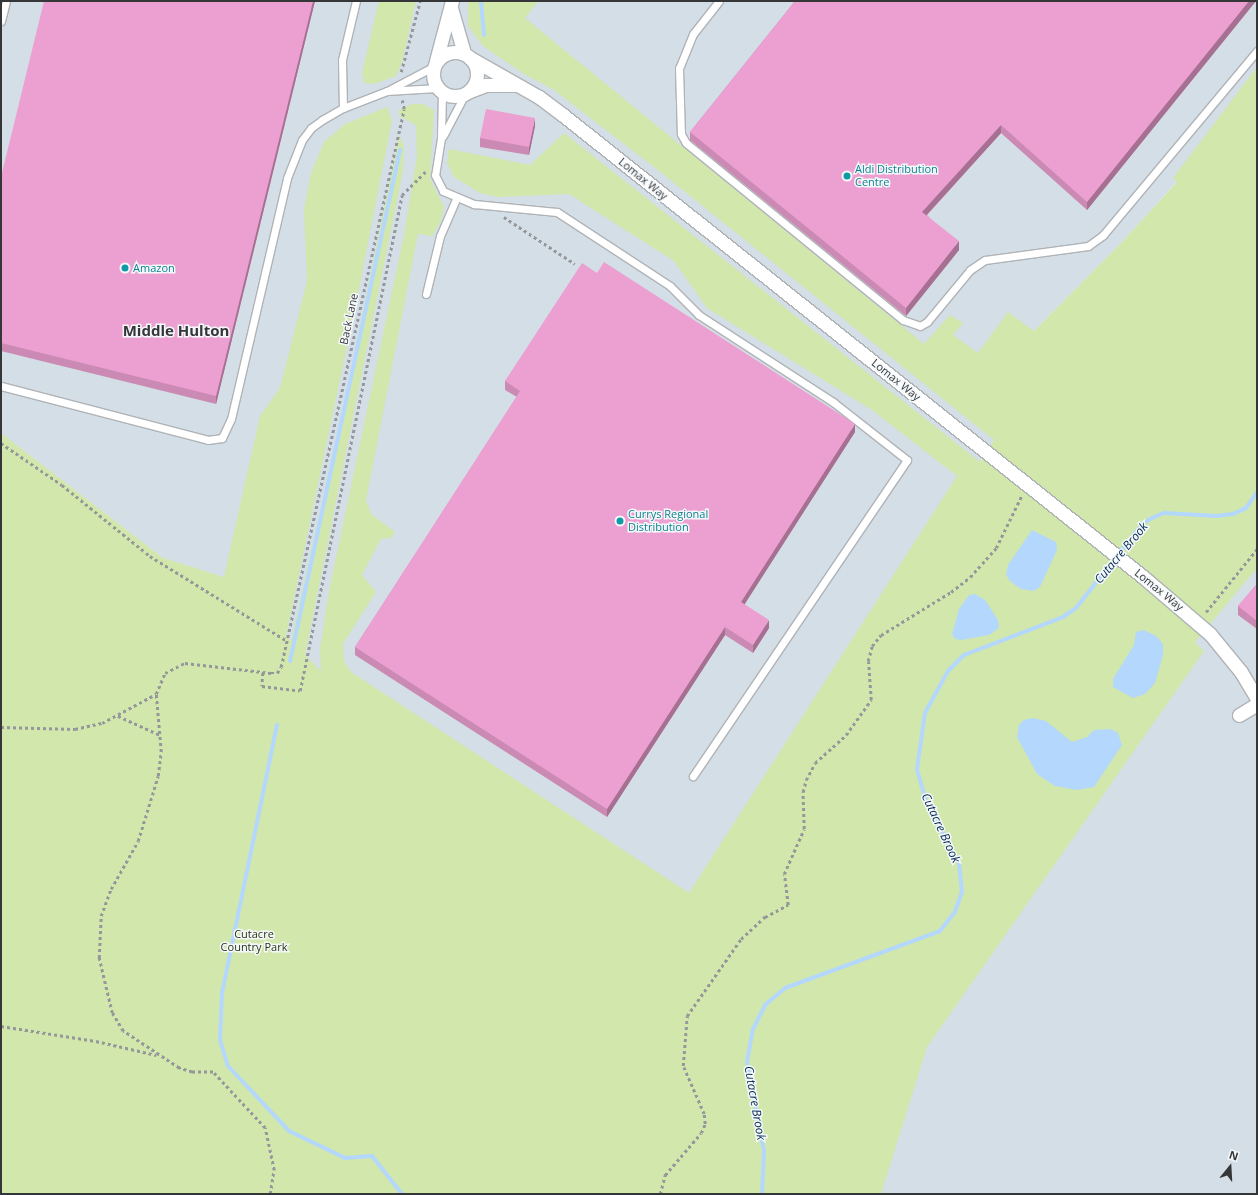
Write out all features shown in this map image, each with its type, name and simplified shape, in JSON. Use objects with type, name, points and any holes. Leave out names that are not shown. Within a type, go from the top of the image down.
[{"type":"street","points":[[452,5],[467,56],[477,71],[474,85],[468,92]]},
{"type":"street","points":[[452,5],[435,64],[433,82],[440,91],[454,97],[486,85],[514,85]]},
{"type":"street","points":[[435,64],[449,52],[467,56]]},
{"type":"street","name":"Lomax Way","points":[[467,56],[563,115],[1142,576],[1210,634],[1242,672],[1257,699]]},
{"type":"street","points":[[1238,715],[1257,704]]},
{"type":"lane","points":[[1,21],[6,1]]},
{"type":"lane","points":[[343,108],[342,60],[356,1]]},
{"type":"lane","points":[[719,1],[693,34],[679,68],[679,123],[683,138],[903,320],[920,326],[928,322],[970,270],[985,260],[1088,246],[1103,235],[1257,51]]},
{"type":"lane","points":[[1,386],[208,440],[222,438],[231,419],[294,156],[311,128],[343,108],[399,87],[435,64]]},
{"type":"lane","points":[[399,87],[440,91],[441,138],[435,175],[443,191],[456,199],[474,204],[503,205],[557,212],[670,286],[699,315],[833,402],[907,460],[693,776]]},
{"type":"lane","points":[[441,138],[468,92]]},
{"type":"lane","points":[[426,294],[440,236],[456,199]]},
{"type":"path","name":"Back Lane","points":[[263,672],[279,671],[287,641],[404,110],[399,87],[420,1]]},
{"type":"path","points":[[161,1057],[123,1031],[112,1013],[99,958],[101,916],[111,889],[138,841],[154,791],[160,758],[160,735],[156,694],[165,673],[185,663],[263,672],[262,686],[300,691],[402,195],[418,182],[430,166]]},
{"type":"path","points":[[503,205],[504,218],[575,264]]},
{"type":"path","points":[[1,443],[62,485],[150,556],[287,641]]},
{"type":"path","points":[[660,1194],[665,1175],[701,1133],[705,1124],[704,1114],[683,1066],[687,1016],[741,939],[765,917],[788,905],[784,874],[804,829],[803,792],[806,780],[815,763],[846,735],[871,700],[868,661],[872,646],[881,635],[951,592],[970,577],[996,548],[1023,492]]},
{"type":"path","points":[[1206,612],[1257,549]]},
{"type":"path","points":[[1,727],[75,729],[102,723],[156,694]]},
{"type":"path","points":[[117,716],[160,735]]},
{"type":"path","points":[[1,1026],[130,1047],[161,1057],[192,1072],[205,1070],[213,1072],[265,1128],[274,1170],[270,1194]]},
{"type":"shaded area","points":[[1,1],[1257,1],[1257,93],[1122,242],[965,400],[994,440],[674,939],[321,672],[229,579],[163,558],[1,433]]},
{"type":"shaded area","points":[[1257,558],[1257,1194],[841,1194],[998,910]]},
{"type":"green space","points":[[379,1],[416,1],[402,62],[396,76],[374,84],[364,83],[362,73]]},
{"type":"green space","name":"Cutacre Country Park","points":[[468,1],[538,1],[525,18],[924,344],[950,315],[963,323],[953,335],[978,353],[1008,312],[1034,331],[1122,242],[1177,182],[1173,178],[1257,67],[1257,568],[1195,642],[1204,651],[927,1047],[881,1194],[1,1194],[1,433],[163,558],[224,577],[260,416],[280,388],[307,281],[304,210],[311,173],[324,142],[345,124],[387,107],[392,120],[356,304],[286,636],[291,641],[344,405],[399,135],[404,146],[403,170],[305,655],[321,671],[320,649],[329,591],[404,235],[417,156],[416,125],[399,116],[399,110],[412,104],[423,104],[434,110],[430,179],[444,207],[441,221],[432,236],[418,234],[366,500],[371,514],[395,532],[391,538],[381,539],[362,575],[376,592],[343,644],[344,661],[351,672],[689,893],[957,476],[872,410],[707,308],[674,261],[569,194],[498,197],[480,193],[454,177],[447,163],[449,149],[530,165],[564,133],[980,462],[994,440],[663,174],[554,90],[524,74],[483,46],[468,26]]},
{"type":"water","points":[[1032,530],[1056,542],[1057,550],[1040,587],[1034,591],[1021,589],[1011,582],[1006,575],[1008,565]]},
{"type":"water","points":[[975,594],[985,600],[998,620],[999,628],[989,635],[961,640],[955,639],[952,634],[959,609],[969,595]]},
{"type":"water","points":[[1144,630],[1156,636],[1163,644],[1163,655],[1155,683],[1145,694],[1133,698],[1113,687],[1113,679],[1134,645],[1136,632]]},
{"type":"water","points":[[1033,718],[1046,721],[1072,742],[1087,737],[1094,730],[1111,729],[1118,733],[1122,745],[1094,787],[1077,790],[1055,786],[1037,774],[1017,737],[1019,725],[1024,720]]},
{"type":"building","name":"Amazon","points":[[44,1],[313,1],[216,396],[1,343],[1,177]]},
{"type":"building","name":"Aldi Distribution Centre","points":[[795,1],[1249,1],[1087,202],[1001,125],[922,212],[959,241],[906,308],[690,132]]},
{"type":"building","points":[[486,109],[535,118],[529,147],[480,138]]},
{"type":"building","name":"Currys Regional Distribution","points":[[604,262],[855,424],[741,602],[769,620],[753,645],[725,627],[607,809],[355,647],[520,391],[505,381],[582,263],[597,273]]},
{"type":"building","points":[[1257,584],[1257,621],[1238,606]]},
{"type":"waterway","points":[[481,1],[484,35]]},
{"type":"waterway","points":[[290,661],[400,150]]},
{"type":"waterway","name":"Cutacre Brook","points":[[762,1194],[764,1151],[747,1062],[753,1029],[766,1004],[785,988],[940,931],[955,912],[962,892],[959,863],[926,801],[917,769],[925,713],[948,671],[964,655],[1063,617],[1076,608],[1142,524],[1152,518],[1164,513],[1216,516],[1233,514],[1246,508],[1257,492]]},
{"type":"waterway","points":[[277,725],[222,992],[220,1040],[228,1066],[289,1131],[345,1158],[372,1156],[402,1194]]},
{"type":"place","name":"Aldi Distribution Centre","points":[[847,176]]},
{"type":"place","name":"Amazon","points":[[125,268]]},
{"type":"place","name":"Currys Regional Distribution","points":[[620,521]]},
{"type":"district","name":"Middle Hulton","points":[[176,331]]}]
